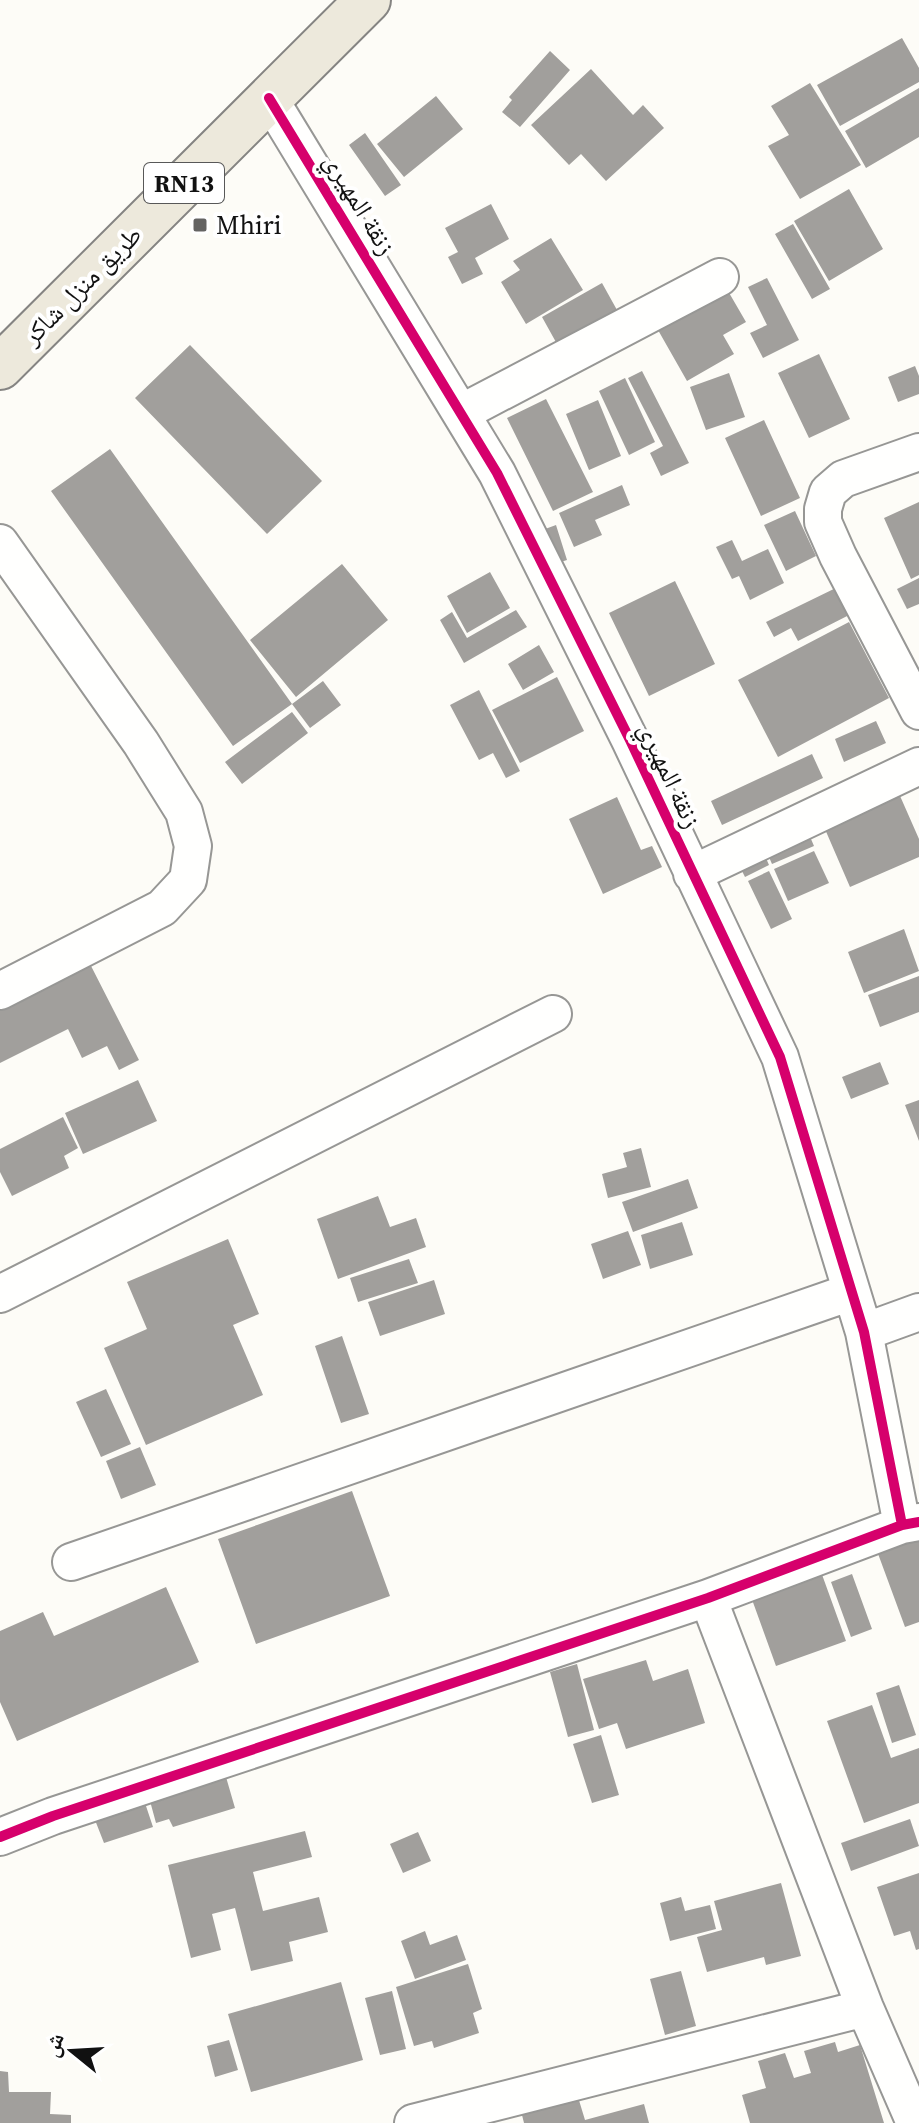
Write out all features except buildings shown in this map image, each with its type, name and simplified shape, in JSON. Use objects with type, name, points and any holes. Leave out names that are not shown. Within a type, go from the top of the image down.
[{"type":"main road","name":"طريق منزل شاكر","points":[[0,367],[368,0]]},
{"type":"street","name":"زنقة المهيري","points":[[269,98],[497,473],[630,740],[780,1057],[864,1332],[910,1523]]},
{"type":"street","points":[[461,413],[720,277]]},
{"type":"street","points":[[919,452],[843,479],[828,492],[823,522],[919,711]]},
{"type":"street","points":[[0,543],[141,743],[184,812],[193,846],[188,880],[162,908],[0,991]]},
{"type":"street","points":[[692,874],[919,766]]},
{"type":"street","points":[[0,1294],[553,1014]]},
{"type":"street","points":[[71,1562],[851,1292]]},
{"type":"street","points":[[864,1332],[919,1312]]},
{"type":"street","points":[[0,1837],[53,1816],[708,1598],[910,1523]]},
{"type":"street","points":[[708,1598],[865,2008],[915,2123]]},
{"type":"street","points":[[413,2123],[865,2008]]},
{"type":"cycle path","points":[[269,98],[497,473],[630,740],[780,1057],[864,1332],[902,1525]]},
{"type":"cycle path","points":[[0,1837],[53,1816],[708,1598],[902,1525],[919,1522]]},
{"type":"place","name":"Mhiri","points":[[200,225]]}]
